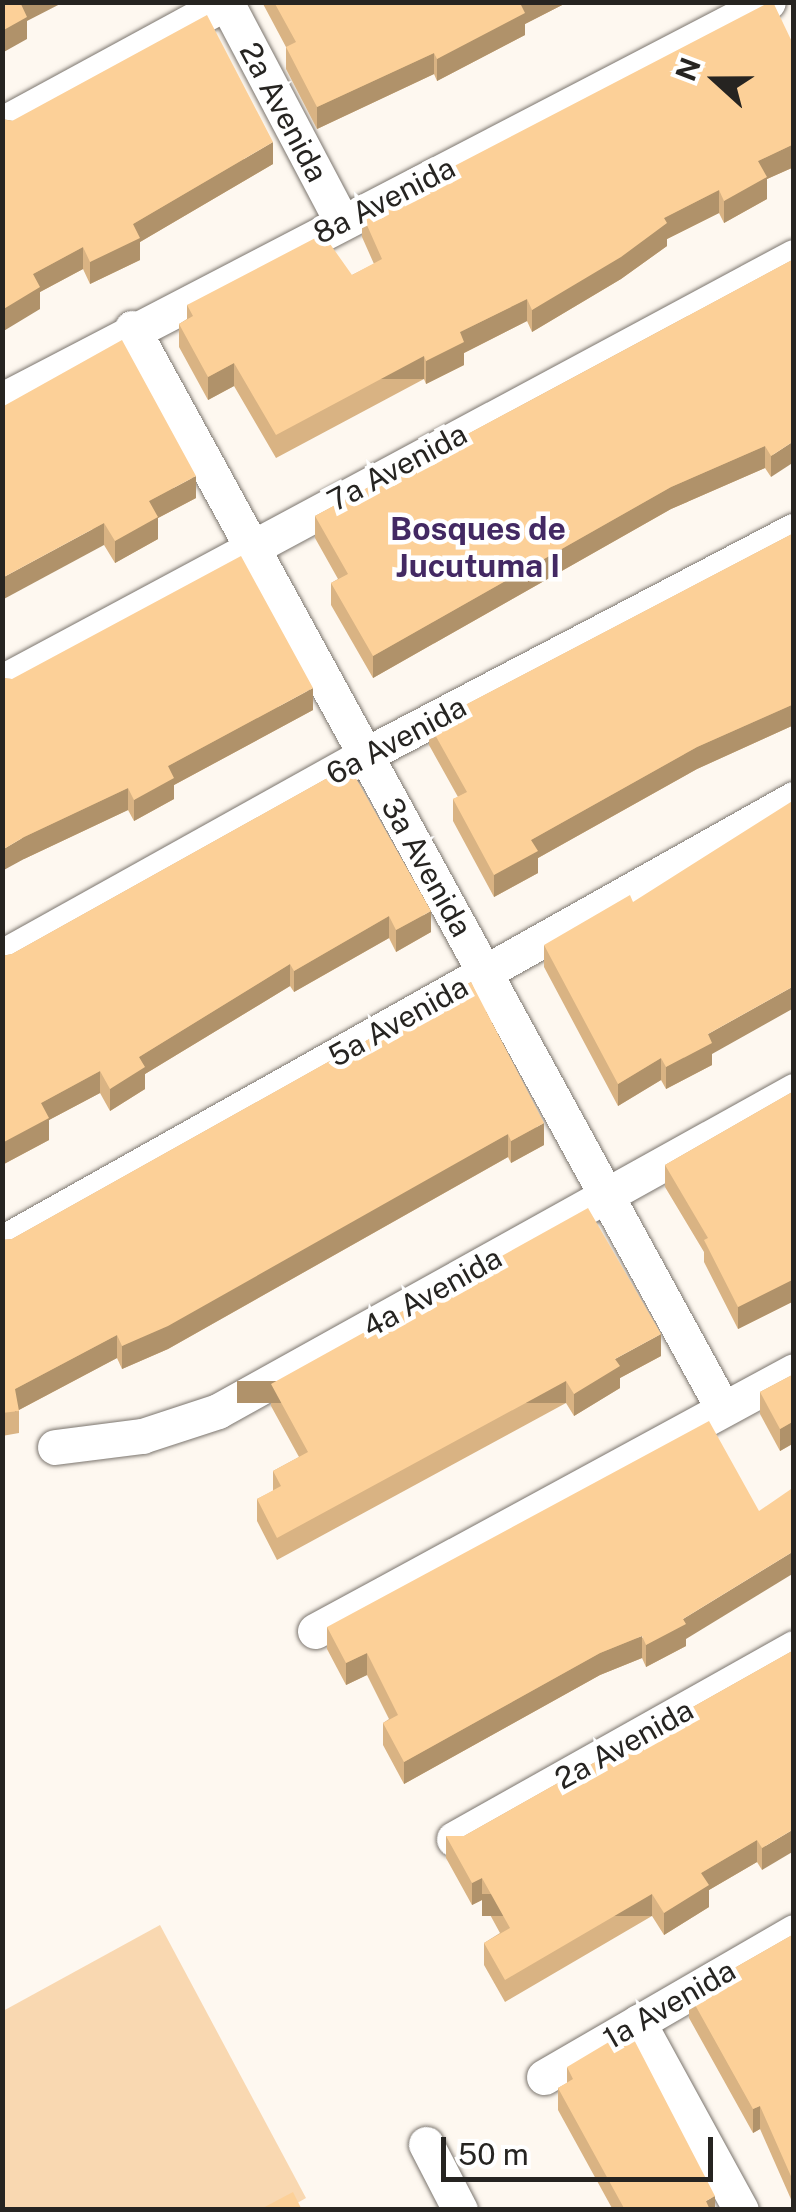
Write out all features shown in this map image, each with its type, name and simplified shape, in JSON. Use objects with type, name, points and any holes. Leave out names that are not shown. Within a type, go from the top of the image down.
[{"type":"street","name":"8a Avenida","points":[[2,400],[132,328],[768,2]]},
{"type":"street","name":"2a Avenida","points":[[226,3],[342,222]]},
{"type":"street","points":[[2,124],[226,3]]},
{"type":"street","name":"7a Avenida","points":[[2,682],[250,545],[794,256]]},
{"type":"street","name":"3a Avenida","points":[[132,328],[722,1407]]},
{"type":"street","name":"6a Avenida","points":[[2,958],[366,755],[794,531]]},
{"type":"street","name":"5a Avenida","points":[[2,1243],[794,799]]},
{"type":"street","name":"4a Avenida","points":[[56,1447],[142,1436],[218,1410],[794,1092]]},
{"type":"street","points":[[315,1631],[722,1407],[794,1372]]},
{"type":"street","name":"2a Avenida","points":[[454,1840],[794,1648]]},
{"type":"street","name":"1a Avenida","points":[[544,2076],[794,1932]]},
{"type":"street","points":[[638,2022],[741,2210]]},
{"type":"street","points":[[426,2144],[460,2210]]},
{"type":"shaded area","points":[[160,1925],[306,2198],[285,2210],[3,2210],[3,2011]]},
{"type":"building","points":[[2,2],[20,2],[27,17],[2,31]]},
{"type":"building","points":[[274,2],[525,2],[521,5],[525,13],[437,59],[434,53],[317,107],[286,47],[296,42]]},
{"type":"building","points":[[770,2],[794,46],[794,144],[758,161],[767,177],[724,201],[719,190],[664,218],[667,223],[621,257],[532,310],[527,299],[460,332],[464,342],[426,361],[424,356],[276,435],[234,363],[208,377],[179,324],[193,316],[187,305],[323,234],[352,275],[382,259],[362,214]]},
{"type":"building","points":[[207,15],[273,142],[133,224],[140,238],[90,262],[83,247],[33,274],[40,287],[2,310],[2,119],[12,121]]},
{"type":"building","points":[[794,259],[794,441],[771,456],[765,446],[671,487],[373,656],[331,583],[348,574],[315,516]]},
{"type":"building","points":[[122,340],[196,476],[149,501],[158,517],[115,541],[104,523],[2,578],[2,407]]},
{"type":"building","points":[[794,533],[794,704],[697,747],[531,840],[538,851],[494,875],[453,799],[467,792],[429,724]]},
{"type":"building","points":[[241,556],[313,688],[168,766],[174,778],[134,800],[128,788],[2,850],[2,678],[12,679]]},
{"type":"building","points":[[349,766],[431,911],[396,930],[389,916],[294,971],[290,964],[139,1057],[145,1067],[110,1089],[100,1071],[41,1103],[49,1118],[4,1142],[2,956],[12,954]]},
{"type":"building","points":[[794,800],[794,986],[708,1034],[712,1043],[666,1067],[661,1058],[618,1084],[544,945],[630,895],[633,902]]},
{"type":"building","points":[[471,982],[544,1123],[511,1141],[508,1134],[168,1326],[122,1346],[117,1335],[15,1389],[19,1411],[2,1413],[2,1240],[12,1239]]},
{"type":"building","points":[[794,1091],[794,1279],[738,1307],[704,1240],[708,1238],[665,1165]]},
{"type":"building","points":[[588,1208],[661,1334],[615,1359],[620,1366],[574,1394],[566,1381],[277,1538],[257,1499],[281,1486],[273,1471],[308,1452],[271,1384]]},
{"type":"building","points":[[794,1374],[794,1421],[780,1429],[760,1392]]},
{"type":"building","points":[[709,1421],[759,1511],[794,1487],[794,1551],[683,1619],[686,1624],[646,1645],[642,1636],[600,1653],[404,1762],[383,1723],[398,1715],[367,1653],[346,1663],[327,1627]]},
{"type":"building","points":[[794,1650],[794,1829],[762,1848],[757,1840],[701,1873],[709,1885],[664,1913],[652,1894],[505,1980],[484,1943],[510,1928],[482,1878],[472,1883],[446,1836],[464,1836]]},
{"type":"building","points":[[794,1934],[794,2183],[760,2106],[753,2109],[689,1994]]},
{"type":"building","points":[[629,2030],[715,2196],[706,2201],[710,2210],[625,2210],[558,2088],[573,2079],[567,2067]]},
{"type":"building","points":[[293,2192],[302,2210],[259,2210]]},
{"type":"district","name":"Bosques de Jucutuma I","points":[[478,548]]}]
